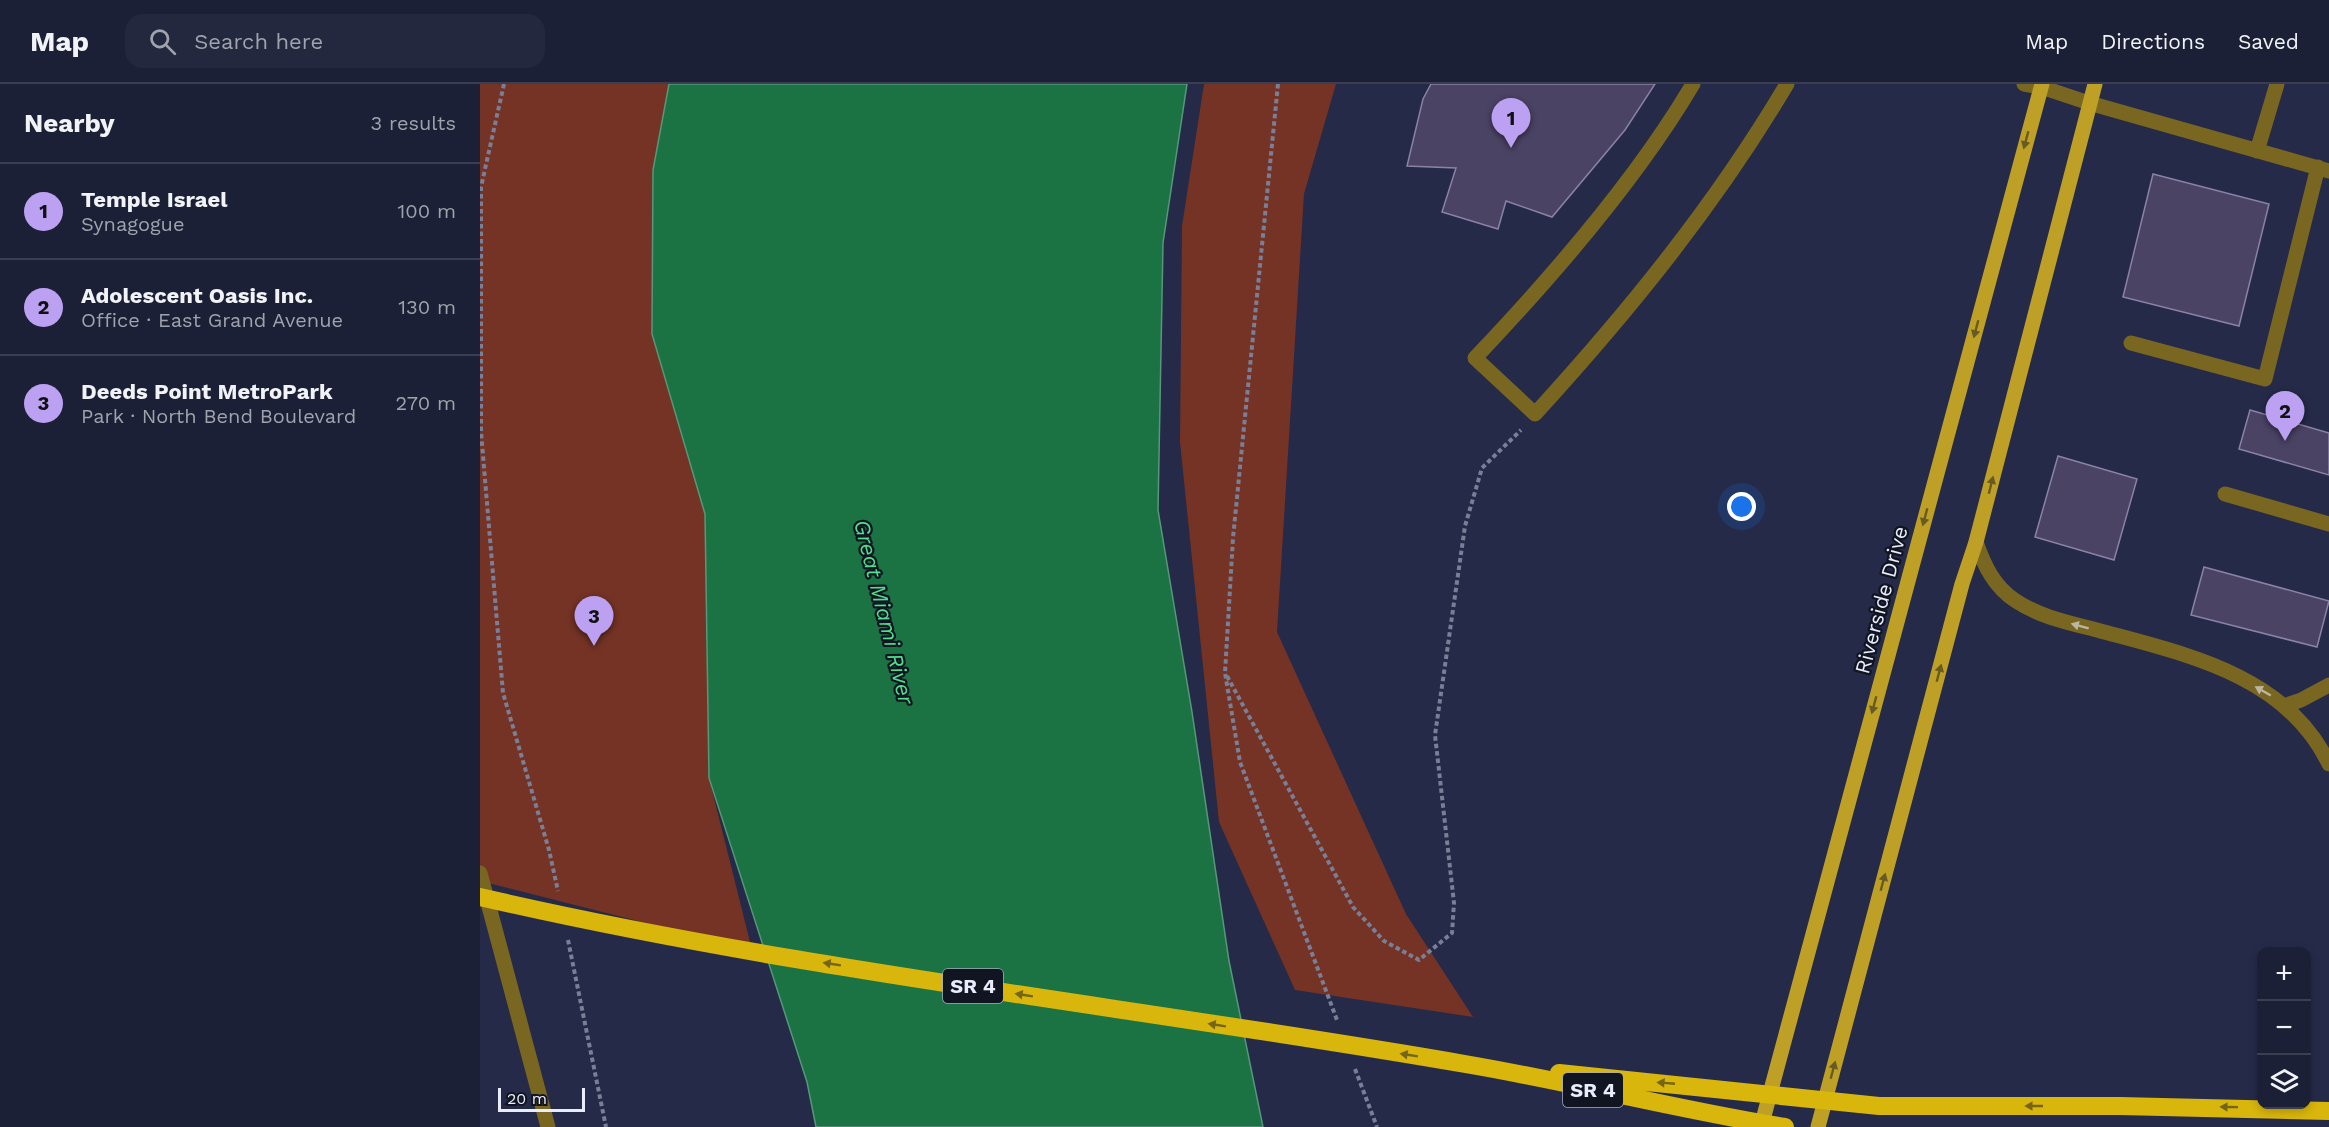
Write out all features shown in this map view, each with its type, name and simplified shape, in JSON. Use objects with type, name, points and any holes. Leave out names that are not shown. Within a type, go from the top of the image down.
[{"type":"highway","name":"SR 4","points":[[480,897],[804,960],[1467,1064],[1718,1116],[1785,1127]]},
{"type":"highway","points":[[1467,1064],[1879,1106],[2120,1106],[2329,1111]]},
{"type":"main road","points":[[1818,1127],[1959,596],[1976,542],[2095,84]]},
{"type":"main road","name":"Riverside Drive","points":[[1761,1127],[2041,85]]},
{"type":"street","points":[[1694,84],[1615,194],[1531,300],[1476,357],[1535,414],[1596,348],[1646,288],[1752,144],[1787,84]]},
{"type":"street","points":[[2024,84],[2041,85],[2089,103],[2323,169],[2265,379],[2131,343]]},
{"type":"street","points":[[2258,151],[2277,84]]},
{"type":"street","points":[[2224,494],[2329,524]]},
{"type":"street","points":[[1976,542],[1986,571],[2015,601],[2054,619],[2217,664],[2276,698],[2298,719],[2329,764]]},
{"type":"street","points":[[2284,706],[2329,685]]},
{"type":"street","points":[[480,873],[548,1127]]},
{"type":"path","points":[[504,84],[481,187],[481,432],[503,693],[549,850]]},
{"type":"path","points":[[1278,84],[1233,538],[1225,673],[1240,762],[1340,1028]]},
{"type":"path","points":[[1225,673],[1353,907],[1384,941],[1419,960],[1452,933],[1454,903],[1435,735],[1465,526],[1482,468],[1535,414]]},
{"type":"path","points":[[584,1014],[606,1127]]},
{"type":"path","points":[[1352,1061],[1377,1127]]},
{"type":"shaded area","points":[[480,84],[669,84],[653,170],[652,334],[705,514],[709,778],[752,950],[480,881]]},
{"type":"shaded area","points":[[1204,84],[1336,84],[1304,194],[1277,632],[1406,914],[1473,1017],[1295,990],[1219,822],[1180,442],[1182,226]]},
{"type":"water","name":"Great Miami River","points":[[669,84],[1187,84],[1163,243],[1158,510],[1192,712],[1229,961],[1263,1127],[816,1127],[807,1082],[709,778],[705,514],[652,334],[653,170]]},
{"type":"building","points":[[1431,84],[1655,84],[1625,130],[1552,217],[1506,201],[1498,229],[1442,212],[1456,168],[1407,166],[1423,99]]},
{"type":"building","points":[[2153,174],[2269,204],[2239,326],[2123,297]]},
{"type":"building","points":[[2250,410],[2329,433],[2329,475],[2239,449]]},
{"type":"building","points":[[2058,456],[2137,479],[2114,560],[2035,537]]},
{"type":"building","points":[[2204,567],[2329,601],[2317,647],[2191,615]]},
{"type":"place","name":"Temple Israel","points":[[1511,148]]},
{"type":"place","name":"Adolescent Oasis Inc.","points":[[2285,441]]},
{"type":"place","name":"Deeds Point MetroPark","points":[[594,646]]}]
